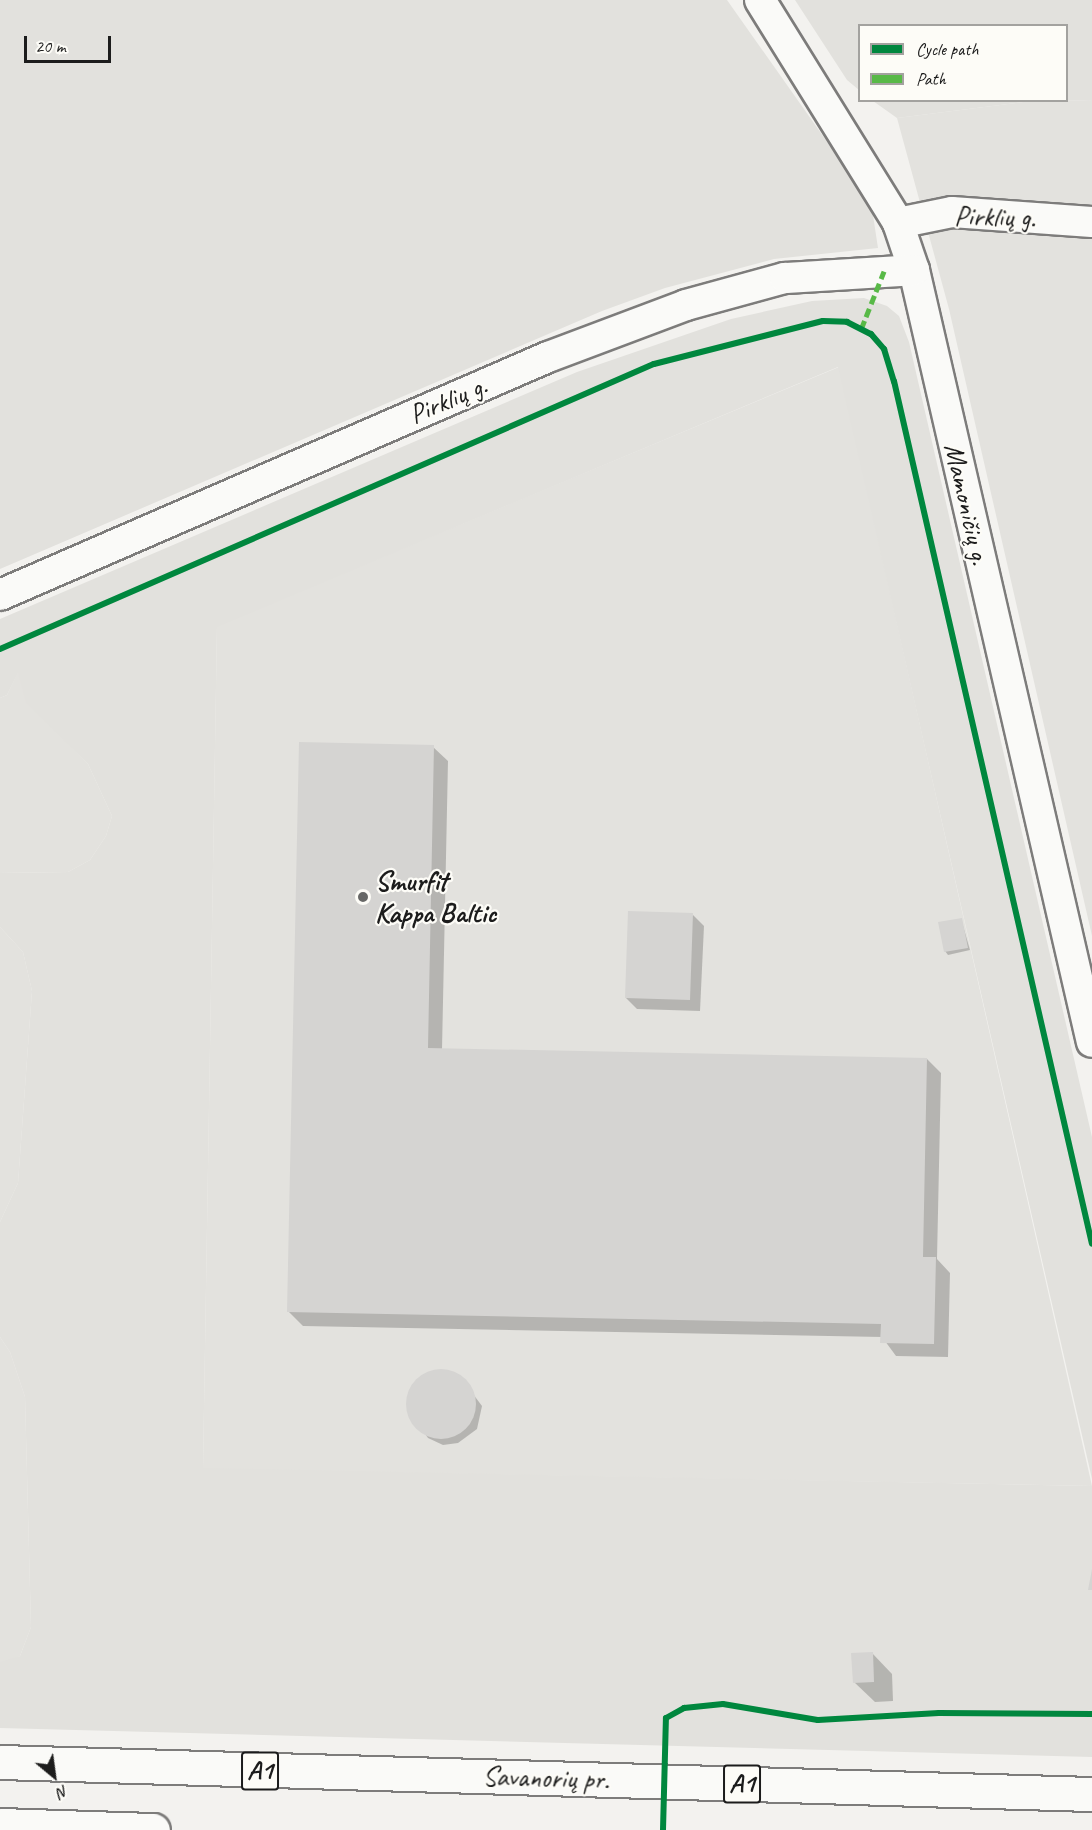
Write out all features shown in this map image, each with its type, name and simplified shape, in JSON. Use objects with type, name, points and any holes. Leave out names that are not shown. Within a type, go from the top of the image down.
[{"type":"highway","name":"Savanorių pr.","points":[[0,1762],[1086,1790]]},
{"type":"highway","points":[[0,1825],[153,1830]]},
{"type":"street","name":"Mamoničių g.","points":[[760,0],[898,223],[914,270],[1092,1042]]},
{"type":"street","name":"Pirklių g.","points":[[898,223],[952,212],[1092,222]]},
{"type":"street","name":"Pirklių g.","points":[[0,595],[548,357],[686,304],[785,278],[914,270]]},
{"type":"shaded area","points":[[0,0],[727,0],[830,146],[859,168],[869,189],[878,248],[774,259],[665,288],[602,311],[0,569]]},
{"type":"shaded area","points":[[795,0],[1092,0],[1092,100],[1068,101],[1068,24],[858,24],[858,89],[847,80]]},
{"type":"shaded area","points":[[1092,100],[1092,936],[949,309],[897,118],[1023,102]]},
{"type":"shaded area","points":[[874,102],[1023,102],[897,118]]},
{"type":"shaded area","points":[[864,298],[887,306],[899,316],[909,342],[1092,1137],[1092,1479],[838,367],[217,627],[203,1468],[1092,1486],[1092,1757],[0,1728],[0,1662],[20,1656],[31,1627],[25,1397],[10,1352],[0,1337],[0,1222],[18,1183],[32,991],[23,952],[0,927],[0,873],[68,872],[90,860],[106,836],[112,816],[88,764],[26,703],[18,673],[7,695],[0,698],[0,619],[577,372],[731,319],[812,301]]},
{"type":"shaded area","points":[[839,367],[1092,1486],[203,1469],[217,626]]},
{"type":"shaded area","points":[[18,672],[62,737],[88,764],[112,816],[106,836],[90,860],[68,872],[0,873],[0,698],[7,695]]},
{"type":"shaded area","points":[[0,927],[23,952],[32,991],[18,1183],[0,1222]]},
{"type":"shaded area","points":[[0,1337],[10,1352],[25,1397],[31,1627],[20,1656],[8,1662],[0,1662]]},
{"type":"building","name":"Smurfit Kappa Baltic","points":[[299,742],[434,745],[428,1048],[927,1058],[923,1257],[936,1257],[934,1344],[880,1343],[881,1324],[287,1312]]},
{"type":"building","points":[[628,911],[693,913],[690,1000],[625,998]]},
{"type":"building","points":[[962,918],[968,948],[944,952],[938,922]]},
{"type":"building","points":[[441,1369],[454,1372],[466,1379],[473,1391],[476,1404],[473,1417],[466,1429],[454,1436],[441,1439],[428,1436],[416,1429],[409,1417],[406,1404],[409,1391],[416,1379],[428,1372]]},
{"type":"building","points":[[1092,1569],[1092,1590],[1088,1590]]},
{"type":"building","points":[[873,1652],[874,1682],[853,1683],[851,1653]]},
{"type":"marked path","points":[[861,329],[884,271]]},
{"type":"cycle path","points":[[0,649],[654,364],[823,321],[847,322],[871,334],[884,349],[894,381],[1092,1244]]},
{"type":"cycle path","points":[[663,1830],[666,1718],[684,1708],[723,1704],[818,1720],[939,1713],[1092,1714]]},
{"type":"place","name":"Smurfit Kappa Baltic","points":[[363,897]]}]
